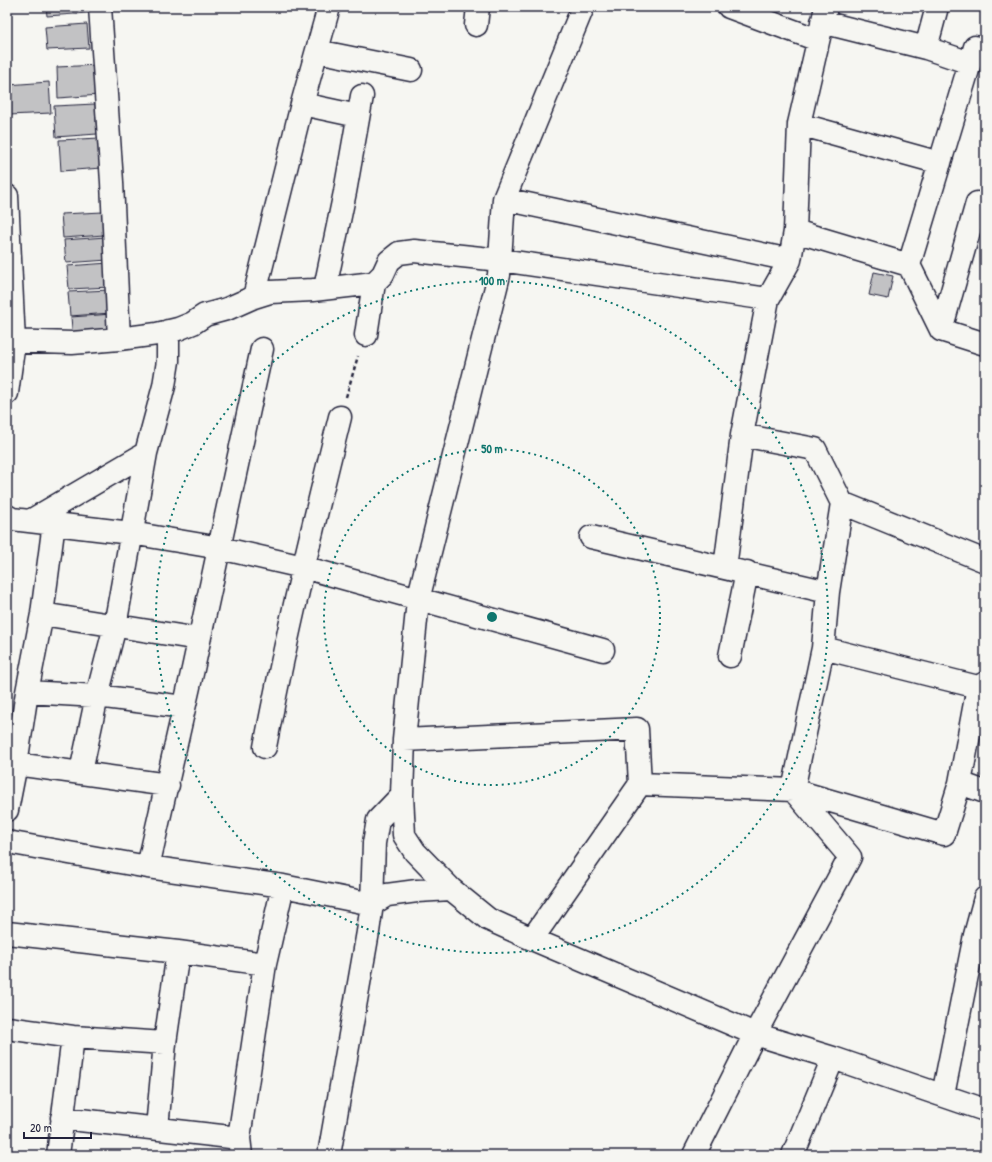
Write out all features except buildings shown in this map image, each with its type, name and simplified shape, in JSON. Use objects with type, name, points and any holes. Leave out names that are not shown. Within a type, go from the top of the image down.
[{"type":"street","points":[[100,7],[112,182],[119,339]]},
{"type":"street","points":[[254,297],[302,104],[329,7]]},
{"type":"street","points":[[582,7],[504,199],[499,275],[418,600],[404,740],[402,795],[404,835],[415,852],[451,889],[488,919],[755,1034],[833,1058],[985,1110]]},
{"type":"street","points":[[729,7],[822,23],[926,48],[978,57],[940,163],[910,265],[941,330],[985,344]]},
{"type":"street","points":[[926,48],[936,7]]},
{"type":"street","points":[[726,568],[742,435],[768,299],[790,260],[795,231],[799,124],[822,23]]},
{"type":"street","points":[[317,51],[411,70]]},
{"type":"street","points":[[302,104],[360,106],[345,192],[325,288]]},
{"type":"street","points":[[799,124],[940,163]]},
{"type":"street","points":[[7,196],[10,342],[7,393]]},
{"type":"street","points":[[504,199],[790,260]]},
{"type":"street","points":[[941,330],[977,203],[985,205]]},
{"type":"street","points":[[795,231],[910,265]]},
{"type":"street","points":[[366,335],[374,283],[383,274],[389,261],[399,254],[414,251],[500,260],[768,299]]},
{"type":"street","points":[[10,342],[72,343],[119,339],[168,331],[186,326],[205,315],[227,309],[254,297],[270,292],[374,283]]},
{"type":"street","points":[[81,772],[97,696],[115,626],[146,453],[164,386],[168,361],[168,331]]},
{"type":"street","points":[[148,867],[168,785],[262,349]]},
{"type":"street","points":[[265,747],[303,567],[343,407]]},
{"type":"street","points":[[742,435],[814,450],[842,502],[828,592],[823,648],[793,790]]},
{"type":"street","points":[[30,521],[146,453]]},
{"type":"street","points":[[842,502],[985,561]]},
{"type":"street","points":[[7,516],[12,519],[131,533],[220,548],[303,567],[603,650]]},
{"type":"street","points":[[7,810],[42,614],[54,523]]},
{"type":"street","points":[[591,537],[828,592]]},
{"type":"street","points":[[730,656],[747,572]]},
{"type":"street","points":[[42,614],[199,638]]},
{"type":"street","points":[[640,784],[793,790],[944,834],[960,783],[981,685],[823,648]]},
{"type":"street","points":[[27,692],[97,696],[184,707]]},
{"type":"street","points":[[404,740],[637,729],[640,784],[532,939]]},
{"type":"street","points":[[16,764],[168,785]]},
{"type":"street","points":[[960,783],[985,792]]},
{"type":"street","points":[[694,1155],[755,1034],[850,857],[793,790]]},
{"type":"street","points":[[329,1155],[368,932],[372,904],[374,843],[378,820],[402,795]]},
{"type":"street","points":[[7,842],[148,867],[283,886],[372,904],[387,895],[417,890],[451,889]]},
{"type":"street","points":[[62,1118],[157,1128],[240,1147],[265,964],[283,886]]},
{"type":"street","points":[[943,1095],[980,935],[985,898]]},
{"type":"street","points":[[7,933],[178,952],[265,964]]},
{"type":"street","points":[[157,1128],[165,1043],[178,952]]},
{"type":"street","points":[[7,1028],[73,1037],[165,1043]]},
{"type":"street","points":[[58,1155],[73,1037]]},
{"type":"street","points":[[793,1155],[833,1058]]},
{"type":"path","points":[[343,407],[366,335]]}]
